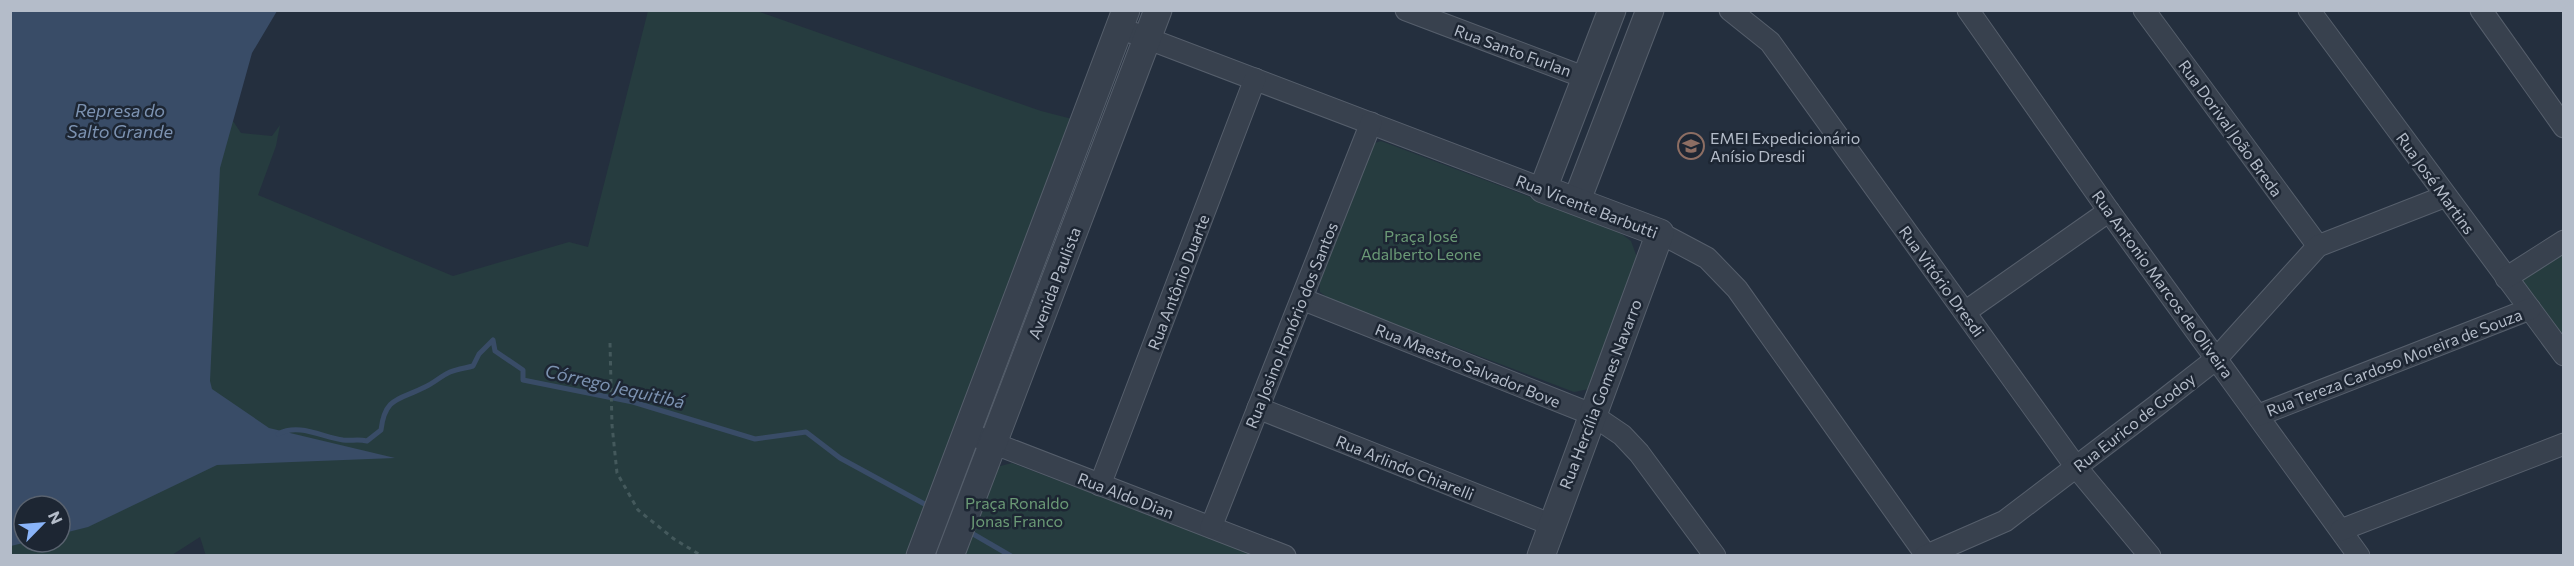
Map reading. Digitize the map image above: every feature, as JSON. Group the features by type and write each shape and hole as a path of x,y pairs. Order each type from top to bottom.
{"street":[{"name":"Avenida Paulista","path":"950,555 1158,10"},
{"name":"Rua Santo Furlan","path":"1406,10 1586,78"},
{"path":"1543,189 1612,10"},
{"path":"1577,200 1650,10"},
{"name":"Rua Vitório Dresdi","path":"1730,10 1770,42 2076,467 2150,555"},
{"name":"Rua Antonio Marcos de Oliveira","path":"1968,10 2109,211 2359,555"},
{"name":"Rua Dorival João Breda","path":"2144,10 2318,246"},
{"name":"Rua José Martins","path":"2309,10 2564,355"},
{"path":"2481,10 2564,127"},
{"name":"Avenida Paulista","path":"920,555 1123,19"},
{"name":"Rua Vicente Barbutti","path":"1123,19 1147,38 1577,200 1660,233 1707,258 1737,289 1926,555"},
{"name":"Rua Antônio Duarte","path":"1100,485 1255,79"},
{"name":"Rua Josino Honório dos Santos","path":"1211,527 1371,123"},
{"name":"Rua Eurico de Godoy","path":"1926,555 2005,521 2216,359 2318,246 2446,196"},
{"path":"1965,312 2109,211"},
{"name":"Rua Hercília Gomes Navarro","path":"1541,555 1660,233"},
{"path":"2506,278 2564,241"},
{"name":"Rua Maestro Salvador Bove","path":"1302,299 1592,414 1622,435 1639,453 1715,555"},
{"name":"Rua Tereza Cardoso Moreira de Souza","path":"2259,415 2529,309"},
{"name":"Rua Arlindo Chiarelli","path":"1258,408 1552,525"},
{"name":"Rua Aldo Dian","path":"967,433 1285,555"},
{"path":"2341,530 2564,444"}],"path":[{"path":"610,343 612,425 617,473 638,510 674,539 702,555"}],"green space":[{"path":"10,11 223,106 241,133 272,136 280,125 276,146 258,195 453,276 569,242 588,247 648,11 757,11 1041,111 1084,122 920,555 206,556 200,537 172,555 11,555"},
{"name":"Praça José Adalberto Leone","path":"1381,141 1615,229 1631,241 1639,263 1589,389 1574,392 1331,300 1320,292 1319,277 1372,144"},
{"path":"2563,240 2563,355 2506,278"},
{"name":"Praça Ronaldo Jonas Franco","path":"1012,463 1255,555 960,556 993,468"}],"water":[{"name":"Represa do Salto Grande","path":"11,10 277,11 252,53 220,168 210,381 212,389 269,428 395,458 217,465 88,527 72,531 72,494 12,494 11,546"}],"waterway":[{"name":"Córrego Jequitibá","path":"278,434 302,430 343,440 367,441 381,430 383,419 390,405 450,372 473,366 479,354 493,340 495,351 523,370 523,380 633,402 755,439 806,432 840,458 930,507"},
{"name":"Córrego Jequitibá","path":"968,531 1011,556"}],"place":[{"name":"EMEI Expedicionário Anísio Dresdi","path":"1691,146"}]}
